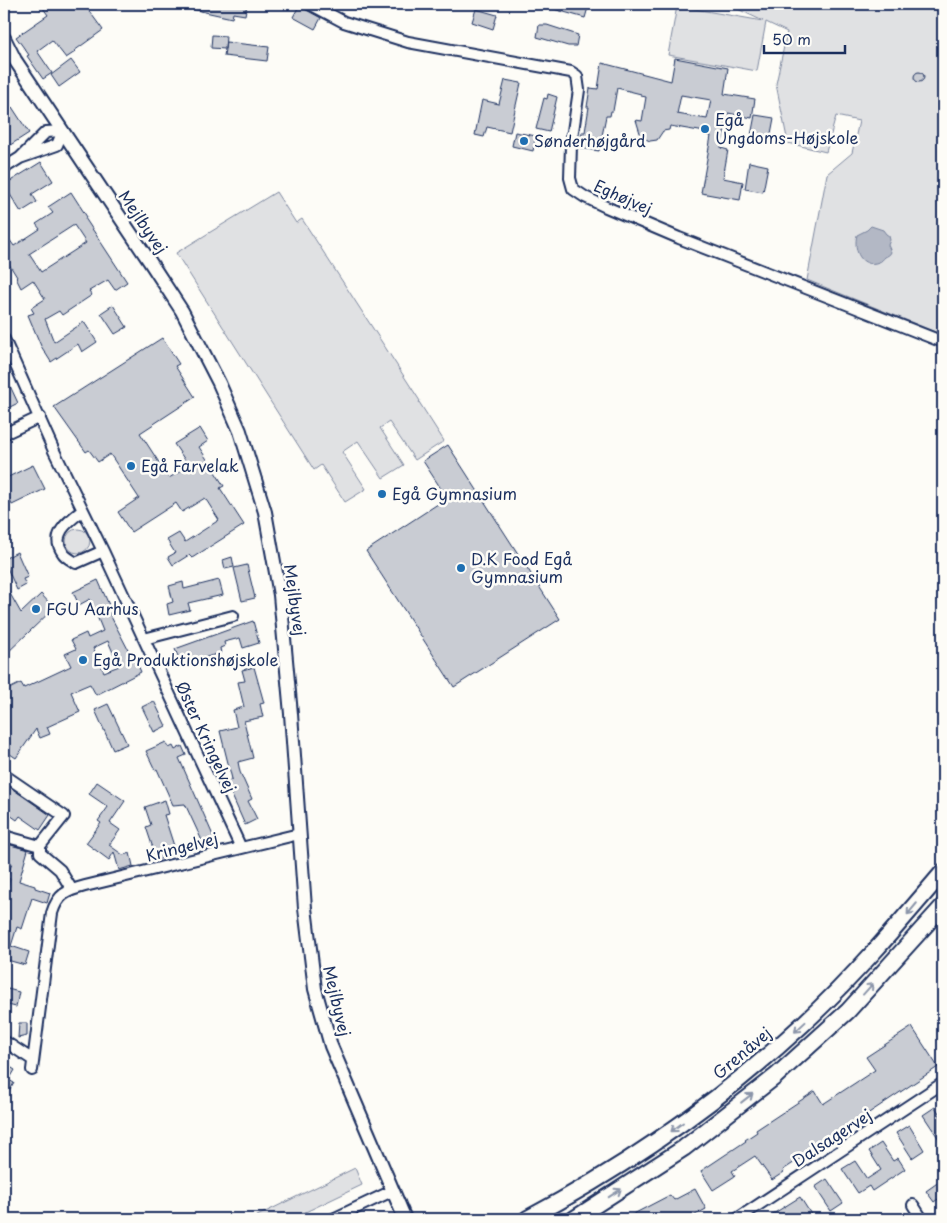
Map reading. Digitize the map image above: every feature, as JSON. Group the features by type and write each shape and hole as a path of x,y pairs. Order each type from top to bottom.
{"main road":[{"name":"Grenåvej","path":"527,1219 595,1182 657,1142 756,1066 847,981 890,936 943,872"},
{"path":"574,1219 684,1148 776,1076 848,1011 943,906"}],"street":[{"name":"Eghøjvej","path":"310,4 344,22 408,42 526,62 571,72 576,76 578,83 571,145 570,178 574,189 585,197 679,238 943,342"},
{"name":"Mejlbyvej","path":"4,38 15,60 182,311 220,383 240,431 265,512 280,595 305,908 315,989 330,1046 405,1219"},
{"path":"4,168 20,158 57,145 63,131 46,132 20,158"},
{"name":"Øster Kringelvej","path":"4,339 54,451 103,551 241,848"},
{"path":"4,434 40,417"},
{"path":"83,510 65,523 59,533 59,542 63,553 76,563 103,551"},
{"path":"144,639 234,616"},
{"path":"4,775 64,816 40,846 40,853 60,870 72,890"},
{"name":"Kringelvej","path":"4,1041 32,1065 52,913 58,898 72,890 300,834"},
{"path":"4,836 40,846"},
{"name":"Dalsagervej","path":"737,1219 943,1083"},
{"path":"334,1219 392,1191"},
{"path":"913,1205 922,1219"}],"shaded area":[{"path":"727,4 940,4 943,8 943,335 807,280 827,174 852,153 859,121 836,116 826,152 788,143 776,84 787,32 766,22 757,71 668,55 677,6 763,21"},
{"path":"276,192 296,223 302,219 444,441 415,460 389,422 380,428 404,465 383,478 358,441 342,452 366,489 345,502 321,465 314,470 176,253"},
{"path":"871,226 883,230 889,236 888,245 891,252 881,261 867,263 857,252 856,241 857,235"},
{"path":"78,529 87,532 90,541 87,550 78,553 69,550 66,541 69,532"},
{"path":"355,1168 362,1185 291,1219 251,1219"}],"building":[{"path":"40,4 84,4 103,30 66,58 52,40 37,51 52,73 43,79 16,37 48,15"},
{"path":"188,4 247,4 245,15 233,13 232,18 187,8"},
{"path":"544,4 589,4 585,18 543,6"},
{"path":"299,6 321,18 315,29 293,17"},
{"path":"476,9 497,15 493,29 472,22"},
{"path":"539,25 547,25 578,35 576,46 568,46 537,37"},
{"path":"212,35 226,36 225,49 211,48"},
{"path":"226,42 269,47 267,61 224,56"},
{"path":"675,58 728,68 724,94 755,99 752,118 728,113 721,148 728,150 723,178 743,182 740,200 701,193 711,136 705,135 705,132 670,126 669,130 663,131 657,140 650,141 643,138 636,120 642,121 646,97 641,96 641,94 617,88 613,111 611,111 610,116 606,116 599,151 580,148 582,132 585,132 590,88 598,89 602,63 671,81","holes":["681,95 711,100 707,119 677,114"]},
{"path":"71,60 80,72 59,87 51,75"},
{"path":"917,72 921,72 924,77 923,81 917,82 914,79 914,75"},
{"path":"505,80 521,83 510,132 487,127 484,137 475,135 482,100 499,104"},
{"path":"548,94 557,97 549,132 536,129 544,98 547,99"},
{"path":"12,107 29,133 4,149 4,113"},
{"path":"755,115 774,118 769,144 750,141"},
{"name":"Sønderhøjgård","path":"515,132 536,136 533,151 512,146"},
{"path":"41,162 53,181 32,194 37,202 21,212 4,185"},
{"path":"749,162 768,166 763,192 745,189"},
{"path":"71,192 87,217 85,218 127,282 115,290 108,280 89,291 92,295 62,315 59,311 45,319 54,342 84,322 97,342 82,352 78,344 51,362 41,346 28,315 34,313 31,308 45,299 33,280 21,288 17,277 4,256 4,243 9,239 14,246 40,229 36,224 53,213 48,207","holes":["74,225 86,243 41,272 29,254"]},
{"path":"113,305 127,327 115,334 101,313"},
{"path":"162,338 179,364 175,366 195,397 140,433 169,478 189,466 174,444 200,428 208,441 199,447 224,486 220,488 244,525 192,558 189,555 173,565 168,557 175,553 167,540 179,533 185,542 219,520 205,498 182,512 176,503 131,532 118,512 139,498 110,454 98,462 89,450 86,452 54,407"},
{"path":"4,373 18,403 4,410"},
{"path":"448,445 560,619 454,687 366,551 447,498 423,461"},
{"path":"33,465 45,489 12,505 4,488 4,479"},
{"path":"17,552 28,577 23,579 26,585 17,590 4,559"},
{"path":"232,557 234,567 225,569 223,560"},
{"path":"247,565 255,598 242,601 234,568"},
{"path":"98,580 109,605 106,607 141,672 96,695 90,684 71,692 80,712 47,727 50,734 40,738 36,729 16,758 4,750 4,685 9,689 21,683 24,688 71,666 65,654 76,649 71,640 86,633 88,638 103,631 90,599 79,605 73,592","holes":["108,641 119,666 104,672 93,648"]},
{"path":"219,580 223,595 188,603 190,610 169,615 167,604 173,602 169,586 183,582 184,589"},
{"path":"4,583 21,613 41,594 54,608 4,656"},
{"path":"253,621 259,643 243,648 240,638 224,642 225,646 220,648 221,653 203,658 204,662 193,666 190,659 180,662 175,649"},
{"path":"254,667 264,703 260,704 263,717 244,721 253,758 238,762 240,772 252,799 248,801 257,819 245,825 226,782 232,779 220,731 237,727 233,710 244,707 238,682 245,681 242,670"},
{"path":"154,701 166,726 154,732 142,707"},
{"path":"108,704 127,744 113,750 95,710"},
{"path":"166,742 169,748 173,746 175,750 182,746 186,755 179,758 215,840 204,845 185,804 173,805 157,769 155,770 146,751"},
{"path":"97,782 125,801 110,823 120,830 109,845 123,855 130,853 133,866 119,870 114,852 109,860 86,843 101,823 98,821 108,807 89,794"},
{"path":"4,783 50,815 40,830 20,816 17,820 10,815 10,809 4,805"},
{"path":"165,800 169,814 164,815 174,846 166,849 168,856 157,860 146,827 151,825 145,807"},
{"path":"4,843 28,850 19,881 50,893 47,903 32,898 22,929 17,927 11,946 29,952 25,965 7,960 6,964 4,964 4,901 10,879 7,878 12,863 4,861"},
{"path":"4,988 19,992 16,1007 4,1004"},
{"path":"19,1023 27,1023 27,1036 18,1038"},
{"path":"912,1027 938,1067 783,1170 784,1172 772,1180 755,1156 732,1171 735,1176 713,1190 701,1171 746,1141 757,1132 756,1130 815,1091 823,1104 875,1070 866,1057"},
{"path":"4,1063 15,1070 9,1080 14,1083 4,1100"},
{"path":"935,1107 943,1119 943,1145 923,1115"},
{"path":"909,1125 924,1150 912,1158 896,1133"},
{"path":"881,1143 893,1161 898,1158 905,1169 872,1191 869,1186 858,1193 842,1169 855,1161 867,1179 881,1170 869,1151"},
{"path":"827,1179 843,1203 831,1211 815,1187"},
{"path":"943,1179 943,1207 938,1199 934,1202 926,1191"},
{"path":"695,1189 706,1209 688,1219 624,1219 670,1195 674,1200"},
{"path":"800,1197 814,1219 797,1219 795,1216 790,1219 765,1219"}],"place":[{"name":"Egå Ungdoms-Højskole","path":"705,129"},
{"name":"Sønderhøjgård","path":"524,141"},
{"name":"Egå Farvelak","path":"131,466"},
{"name":"Egå Gymnasium","path":"382,494"},
{"name":"D.K Food Egå Gymnasium","path":"461,568"},
{"name":"FGU Aarhus","path":"36,609"},
{"name":"Egå Produktionshøjskole","path":"83,660"}]}
